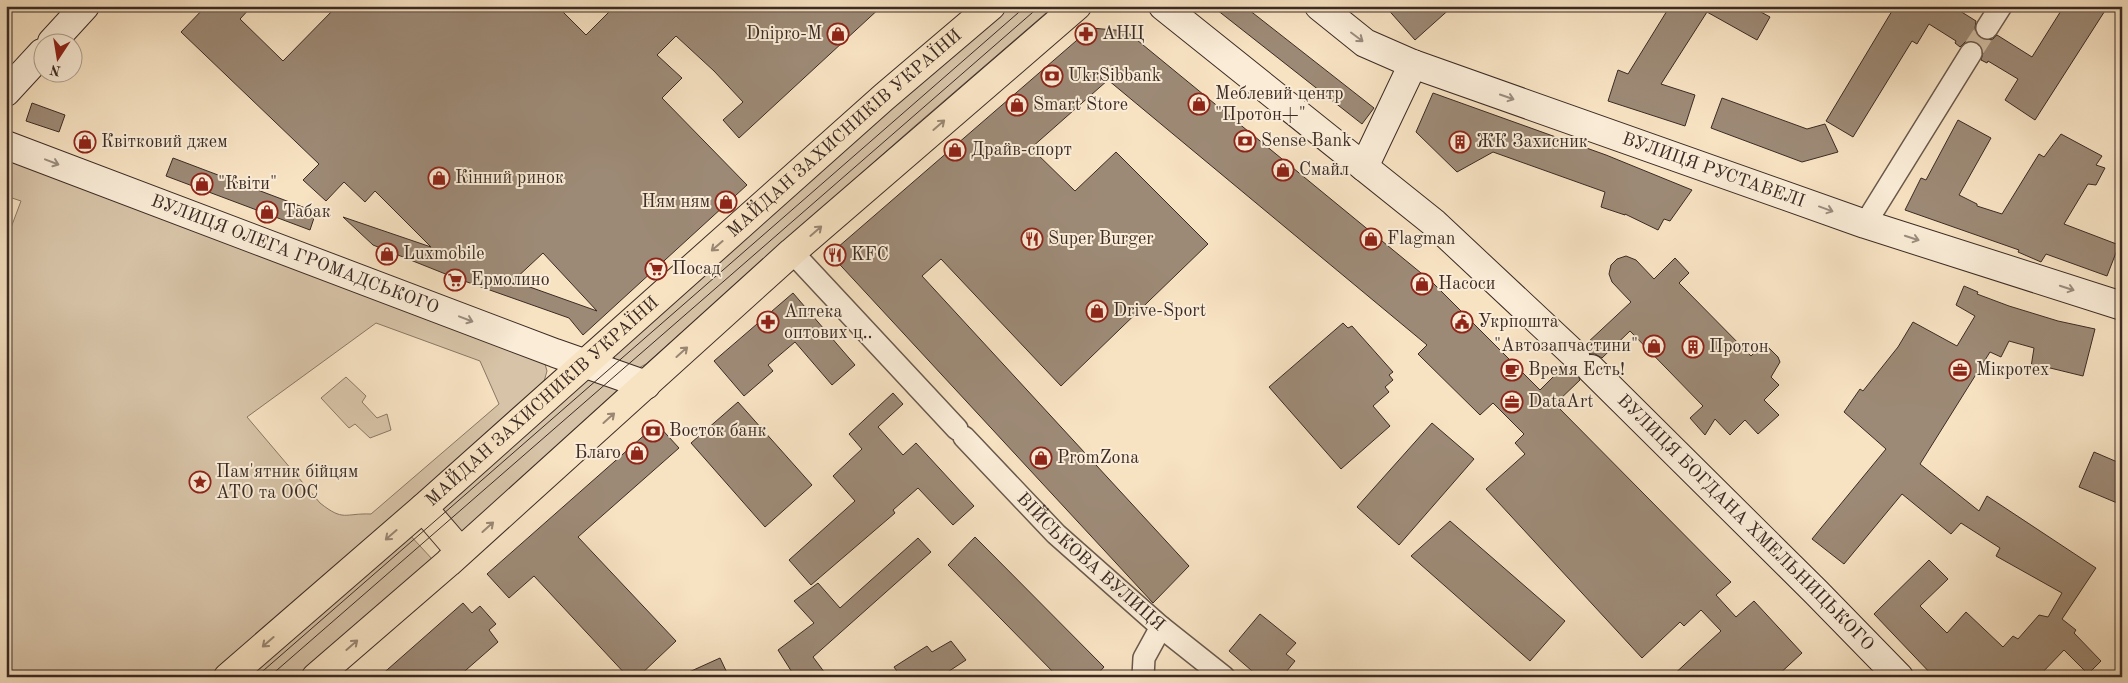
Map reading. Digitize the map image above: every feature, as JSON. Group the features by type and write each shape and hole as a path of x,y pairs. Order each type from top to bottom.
{"main road":[{"name":"МАЙДАН ЗАХИСНИКІВ УКРАЇНИ","path":"228,677 423,508 884,97 991,6"},
{"path":"316,677 460,552 792,252 1077,6"},
{"name":"ВУЛИЦЯ БОГДАНА ХМЕЛЬНИЦЬКОГО","path":"1163,6 1434,223 1583,362 1809,585 1899,677"},
{"name":"ВУЛИЦЯ РУСТАВЕЛІ","path":"1319,6 1365,43 1413,64 1865,224 2122,306"},
{"path":"61,32 81,11"},
{"path":"6,92 32,64"},
{"path":"1364,167 1413,64"},
{"name":"ВУЛИЦЯ ОЛЕГА ГРОМАДСЬКОГО","path":"6,145 646,385"},
{"path":"423,508 460,552"}],"street":[{"path":"1987,28 2001,6"},
{"path":"1865,224 1971,53"},
{"name":"ВІЙСЬКОВА ВУЛИЦЯ","path":"792,252 1056,534 1161,627 1224,677"},
{"path":"1143,677 1144,658 1161,627"}],"shaded area":[{"path":"1007,6 1054,6 909,131 646,364 635,370 615,361 614,354 632,331"},
{"path":"6,157 545,364 547,371 543,385 217,677 6,677 6,241 21,201 6,196","holes":["376,323 480,361 499,404 371,514 340,515 320,503 247,417"]},
{"path":"590,375 622,387 461,534 440,508"},
{"path":"346,377 366,396 362,402 377,418 387,414 391,430 370,438 355,424 349,428 321,398"},
{"path":"408,533 433,560 300,677 243,677"}],"building":[{"name":"Кінний ринок","path":"206,6 252,6 240,19 283,61 337,6 557,6 586,35 615,6 882,6 739,138 723,120 743,102 714,71 676,36 657,55 682,78 662,98 747,185 583,335 569,318 453,277 373,245 343,217 431,247 375,191 365,202 344,182 326,201 303,180 319,164 181,32","holes":["543,253 597,311 513,281"]},
{"path":"1212,6 1244,6 1374,108 1362,124"},
{"path":"1385,6 1453,6 1415,40"},
{"path":"1670,6 1750,6 1770,17 1757,40 1707,12 1661,84 1695,95 1685,126 1608,101 1618,70 1628,74"},
{"path":"1895,6 1952,6 1976,21 1975,28 1980,38 1993,39 1997,35 2032,57 2064,6 2108,6 2035,120 2005,100 2018,79 1988,61 1987,63 1981,60 1983,53 1978,43 1965,42 1960,47 1955,43 1956,41 1929,24 1917,44 1912,41 1853,137 1826,121"},
{"path":"1091,28 1126,31 1432,282 1540,390 1564,366 1571,370 1576,370 1580,380 1555,404 1731,582 1716,595 1736,617 1754,601 1802,653 1776,677 1671,677 1721,631 1701,610 1684,626 1680,622 1642,658 1486,489 1525,454 1515,443 1524,434 1493,403 1480,415 1418,354 1427,345 1108,80 1031,148 1075,191 1116,152 1208,244 1061,386 941,259 922,276 1189,566 1153,603 830,254"},
{"path":"1433,93 1606,155 1692,190 1670,221 1664,219 1658,230 1625,214 1601,207 1605,192 1493,152 1457,172 1416,132"},
{"path":"1722,98 1807,129 1825,124 1838,152 1802,162 1711,128"},
{"path":"32,103 65,115 59,132 26,121"},
{"path":"1958,120 1991,138 1959,195 1977,204 1977,206 2002,214 2039,154 2044,157 2061,134 2102,156 2096,165 2105,168 2096,185 2088,184 2064,224 2119,245 2107,276 2046,254 2041,262 2018,252 2019,250 1905,210 1921,178 1926,180"},
{"path":"173,158 316,212 310,230 166,176"},
{"name":"Протон","path":"1626,256 1636,260 1654,279 1675,258 1689,273 1679,283 1751,356 1764,343 1778,357 1780,362 1771,377 1779,385 1764,400 1779,415 1758,434 1745,420 1730,435 1715,419 1705,435 1690,418 1703,406 1630,331 1602,358 1595,354 1590,354 1586,344 1631,302 1612,282 1609,274 1611,265 1617,259"},
{"path":"1964,286 1978,292 1977,294 2009,306 2058,321 2095,329 2083,376 2046,367 2045,370 2031,367 2034,348 2009,341 2001,357 1990,352 1920,464 1979,511 1987,496 2096,568 2062,619 2076,630 2074,633 2101,661 2088,674 2064,650 2038,677 1934,677 1874,614 1929,560 1948,579 1920,606 1947,633 1966,612 2003,647 2013,636 2018,639 2039,615 2048,617 2062,593 1996,556 2000,548 1961,523 1951,534 1902,494 1844,564 1812,539 1886,449 1844,412 1860,389 1863,391 1898,347 1913,322 1957,346 1975,316 1956,305"},
{"path":"793,293 855,365 832,385 795,342 768,365 773,371 744,396 714,361"},
{"path":"1343,323 1348,328 1352,326 1393,372 1389,375 1393,380 1385,387 1389,392 1373,406 1390,426 1341,469 1269,387"},
{"path":"893,393 903,404 878,427 903,455 916,443 974,506 953,525 918,488 893,510 895,513 811,585 789,560 855,501 833,476 862,449 849,434"},
{"path":"738,402 812,485 765,527 691,443"},
{"path":"1432,423 1474,459 1399,545 1357,507"},
{"path":"657,424 679,448 578,537 676,641 638,677 628,677 534,576 509,598 487,574"},
{"path":"2094,452 2122,464 2122,505 2079,487"},
{"path":"1450,521 1565,621 1530,661 1411,556"},
{"path":"975,537 1104,667 1095,677 1058,677 948,565"},
{"path":"918,538 931,552 813,657 828,677 795,677 778,650 814,623 794,601 818,583 840,608"},
{"path":"463,603 472,613 480,606 496,624 489,630 498,642 458,677 379,677"},
{"path":"1260,614 1296,643 1286,654 1295,661 1282,677 1259,677 1229,651"},
{"path":"951,641 966,660 940,677 901,677 894,667 927,646 932,652"},
{"path":"720,658 729,677 678,677"}],"tunnel":[{"path":"1971,53 1987,28"}],"tram line":[{"path":"256,677 1026,6"},
{"path":"269,677 1040,6"}],"place":[{"name":"Dnipro-M","path":"838,34"},
{"name":"АНЦ","path":"1086,34"},
{"name":"UkrSibbank","path":"1052,76"},
{"name":"Меблевий центр \"Протон+\"","path":"1199,104"},
{"name":"Smart Store","path":"1017,105"},
{"name":"Sense Bank","path":"1245,141"},
{"name":"Квітковий джем","path":"85,142"},
{"name":"ЖК Захисник","path":"1460,142"},
{"name":"Драйв-спорт","path":"955,150"},
{"name":"Смайл","path":"1283,170"},
{"name":"Кінний ринок","path":"439,178"},
{"name":"\"Квіти\"","path":"202,184"},
{"name":"Ням ням","path":"726,202"},
{"name":"Табак","path":"267,212"},
{"name":"Super Burger","path":"1032,239"},
{"name":"Flagman","path":"1371,239"},
{"name":"Luxmobile","path":"387,254"},
{"name":"KFC","path":"835,255"},
{"name":"Посад","path":"656,269"},
{"name":"Ермолино","path":"455,280"},
{"name":"Насоси","path":"1422,284"},
{"name":"Drive-Sport","path":"1097,311"},
{"name":"Аптека оптових ц‥","path":"768,322"},
{"name":"Укрпошта","path":"1462,322"},
{"name":"\"Автозапчастини\"","path":"1654,346"},
{"name":"Протон","path":"1693,347"},
{"name":"Время Есть!","path":"1512,370"},
{"name":"Мікротех","path":"1960,370"},
{"name":"DataArt","path":"1512,402"},
{"name":"Восток банк","path":"653,431"},
{"name":"Благо","path":"637,453"},
{"name":"PromZona","path":"1041,458"},
{"name":"Пам'ятник бійцям АТО та ООС","path":"200,482"}]}
